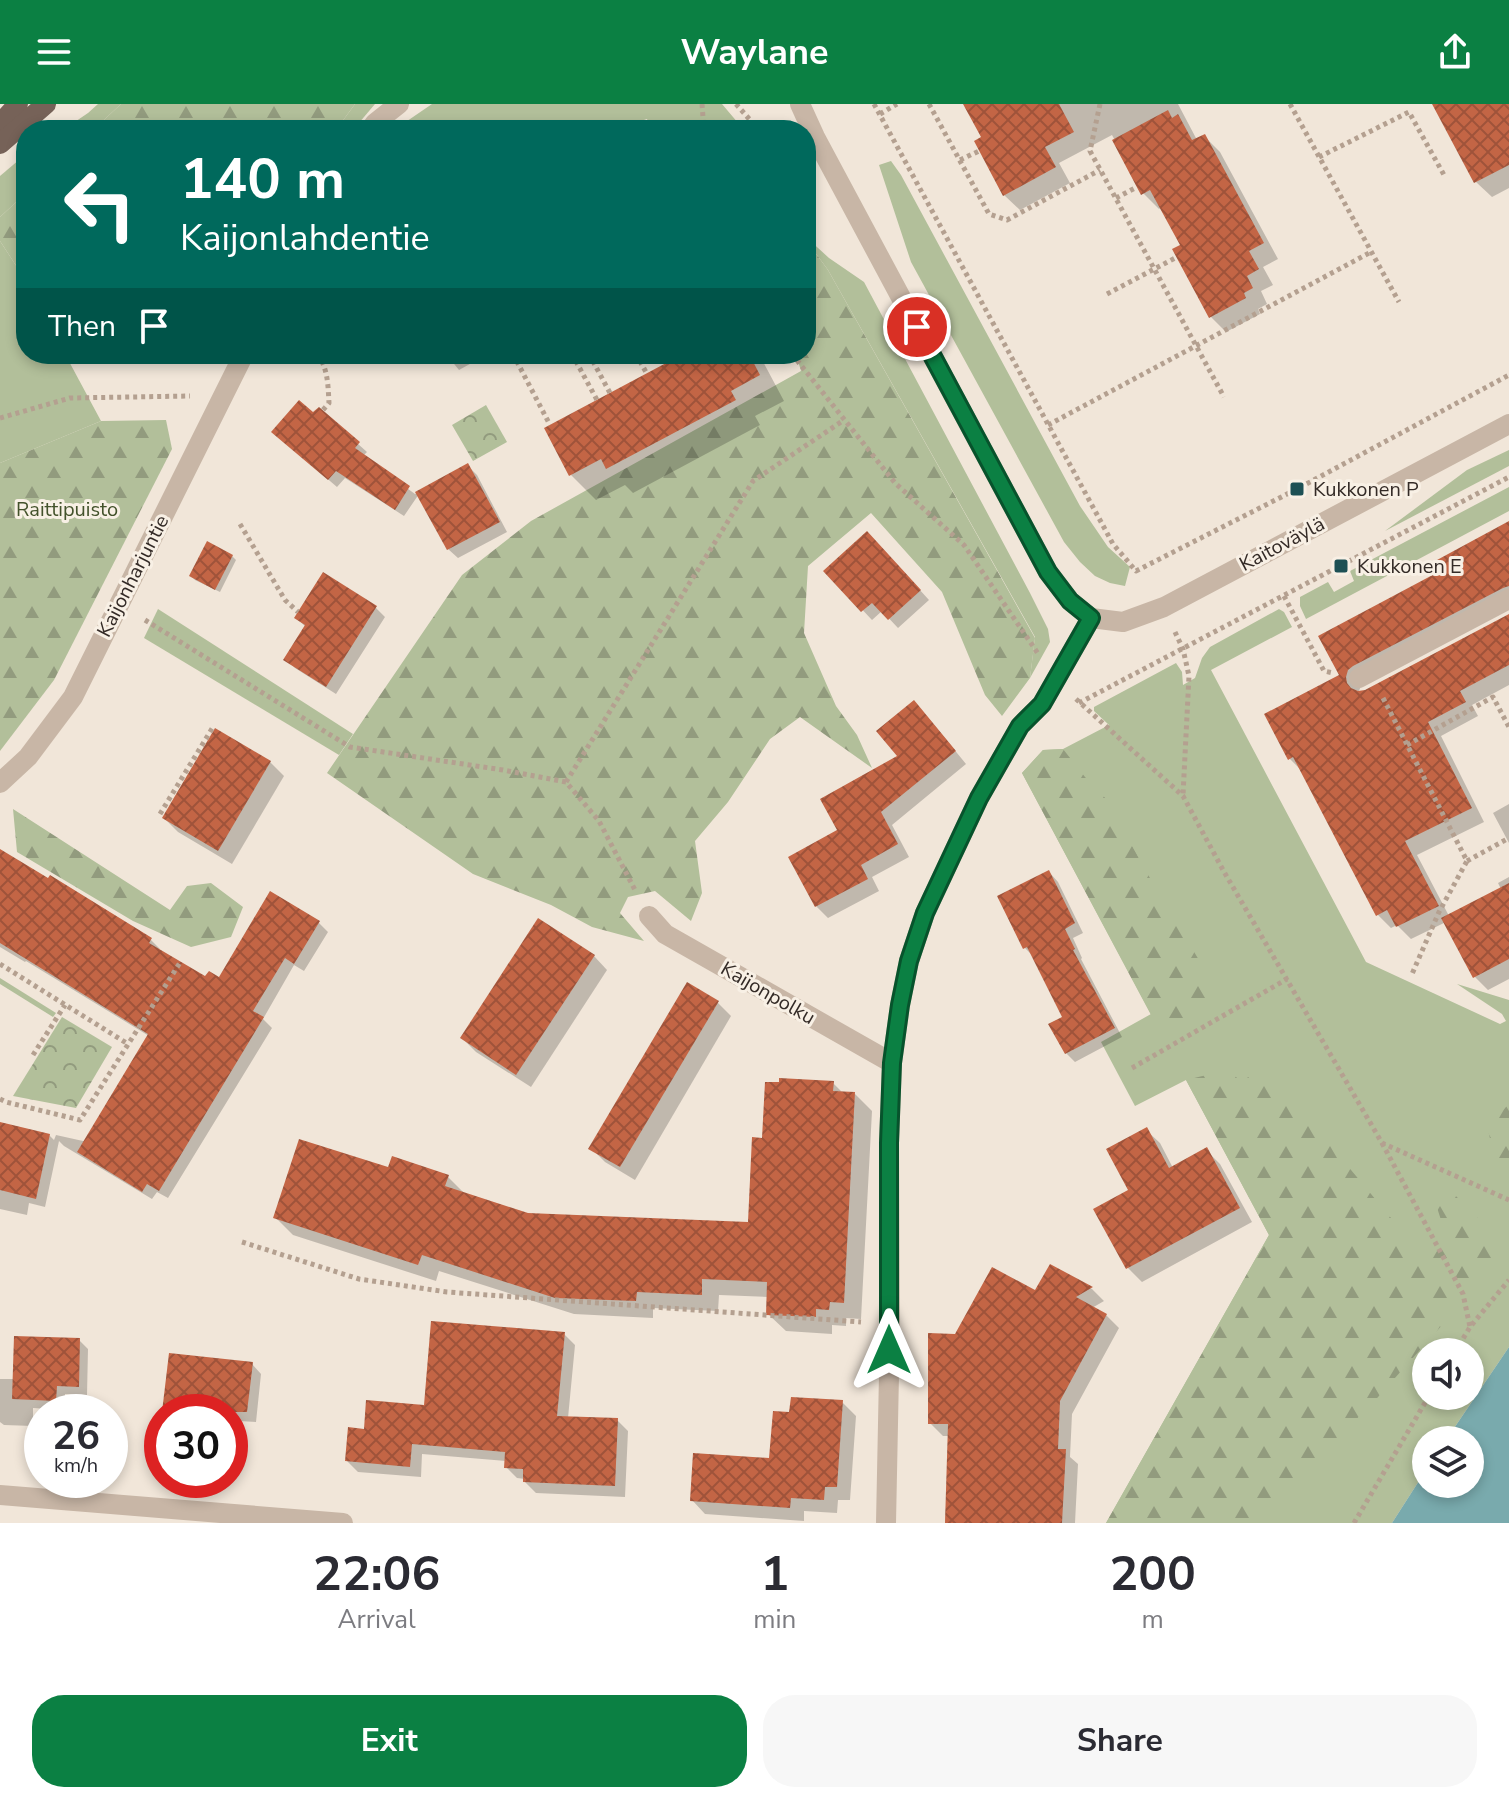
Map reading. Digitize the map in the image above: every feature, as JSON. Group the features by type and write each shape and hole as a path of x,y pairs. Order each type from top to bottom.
{"main road":[{"path":"0,124 18,104"},
{"path":"28,120 46,104"},
{"path":"0,144 16,130"}],"street":[{"path":"379,120 399,104"},
{"path":"784,104 799,120"},
{"path":"816,139 1048,572 1070,601 1091,618 1042,704 1020,726 979,798 925,913 909,961 892,1063 886,1523"},
{"name":"Kaijonharjuntie","path":"0,783 28,757 73,697 239,364"},
{"name":"Kaitoväylä","path":"1091,618 1123,622 1164,607 1509,424"},
{"path":"1359,678 1509,599"},
{"name":"Kaijonpolku","path":"649,916 665,934 892,1063"},
{"path":"0,1495 343,1523"}],"path":[{"path":"736,104 750,120"},
{"path":"874,104 1113,544 1136,571 1509,375"},
{"path":"880,114 897,104"},
{"path":"929,104 989,214 1007,220 1100,170"},
{"path":"1100,104 1090,151 1224,397"},
{"path":"1290,104 1399,302"},
{"path":"1319,157 1409,112 1444,175"},
{"path":"960,160 979,151"},
{"path":"1116,198 1137,187"},
{"path":"1048,425 1371,252"},
{"path":"1107,294 1177,257"},
{"path":"323,410 329,403 324,364"},
{"path":"518,364 550,425"},
{"path":"577,364 597,400"},
{"path":"594,364 610,393"},
{"path":"642,364 647,374"},
{"path":"800,364 895,483 964,545 1056,681 1183,796 1382,1143 1463,1294 1470,1327"},
{"path":"0,418 70,398 223,396"},
{"path":"566,782 753,481 844,420"},
{"path":"1042,704 1081,703 1509,477"},
{"path":"240,524 285,600 298,612"},
{"path":"1284,596 1324,671 1359,678 1379,692 1467,861"},
{"path":"119,604 350,747 566,782 599,821 649,916"},
{"path":"1183,649 1189,676 1183,796"},
{"path":"1407,745 1493,697 1509,727"},
{"path":"160,814 213,727"},
{"path":"1412,974 1439,912 1467,861 1509,838"},
{"path":"0,1099 80,1120 181,961"},
{"path":"0,964 128,1044"},
{"path":"1132,1068 1287,979"},
{"path":"33,1055 65,1005"},
{"path":"1382,1143 1509,1200"},
{"path":"242,1242 359,1279 447,1292 890,1324"},
{"path":"1463,1338 1509,1280"},
{"path":"1354,1523 1421,1410"}],"green space":[{"path":"98,104 121,104 104,120 78,120"},
{"path":"121,104 355,104 343,120 104,120"},
{"path":"355,104 375,104 361,120 343,120"},
{"path":"432,104 722,104 736,120 647,119 409,120"},
{"path":"891,161 1080,506 1108,547 1130,567 1125,586 1095,576 1064,542 911,262 879,165"},
{"path":"16,162 16,202 0,217 0,176"},
{"path":"16,202 16,266 0,241 0,217"},
{"path":"0,241 16,266 16,364 70,364 101,421 0,463"},
{"path":"816,246 864,282 1048,629 1050,642 1030,678 1035,637 816,254"},
{"path":"816,254 1035,638 1030,678 1002,716 985,695 942,592 871,513 808,566 804,633 836,706 857,735 872,768 800,717 770,739 728,802 695,841 702,893 691,921 655,891 628,897 620,913 644,941 592,927 551,905 473,874 327,773 462,575 531,521 801,371 799,364 816,364"},
{"path":"486,405 507,442 473,461 452,425"},
{"name":"Raittipuisto","path":"166,420 172,449 54,680 0,751 0,463 101,421"},
{"path":"1509,450 1509,466 1385,531 1467,470"},
{"path":"1509,487 1509,511 1306,619 1300,597 1328,582 1334,592 1354,581 1350,571"},
{"path":"158,609 353,734 339,755 144,638"},
{"path":"1279,609 1284,612 1292,627 1211,670 1366,962 1500,1024 1506,1021 1502,1014 1457,984 1509,1000 1509,1347 1484,1384 1484,1338 1412,1338 1412,1410 1466,1410 1455,1426 1412,1426 1412,1492 1392,1523 1106,1523 1269,1235 1186,1080 1135,1106 1101,1042 1151,1014 1022,773 1043,750 1063,749 1109,725 1094,711 1094,707 1176,663 1182,672 1183,685 1195,678 1202,658 1210,647"},
{"path":"1063,749 1109,802 1144,868 1221,997 1214,1015 1178,1025 1151,1015 1022,773 1043,750"},
{"path":"13,809 170,910 187,886 211,883 243,907 231,937 191,947 133,921 17,852"},
{"path":"0,978 56,1013 53,1017 0,984"},
{"path":"62,1017 112,1047 76,1108 13,1096"},
{"path":"1266,1068 1421,1254 1450,1248 1432,1192 1450,1190 1509,1250 1431,1338 1412,1338 1412,1359 1370,1406 1248,1523 1106,1523 1269,1235 1186,1080 1227,1070 1241,1081"},
{"path":"1509,1104 1509,1183 1500,1180 1487,1126"}],"water":[{"path":"1509,1347 1509,1523 1392,1523 1412,1492 1412,1498 1484,1498 1484,1426 1455,1426 1466,1410 1484,1410 1484,1384"}],"building":[{"path":"963,104 1059,104 1074,132 1045,147 1056,167 1003,196 974,141 981,137"},
{"path":"1432,104 1509,104 1509,165 1474,183"},
{"path":"1168,110 1172,118 1178,114 1192,140 1205,134 1264,243 1249,251 1259,269 1247,276 1253,288 1244,293 1246,298 1209,318 1172,249 1180,245 1150,190 1141,195 1112,140"},
{"path":"664,364 754,364 760,375 731,391 736,400 606,469 601,459 569,476 544,428"},
{"path":"299,400 313,412 319,407 360,442 355,448 410,486 395,510 336,471 328,480 271,432"},
{"path":"468,463 500,522 447,550 415,492"},
{"path":"1509,521 1509,586 1353,666 1346,677 1351,688 1365,690 1509,614 1509,665 1460,691 1466,702 1428,722 1472,808 1405,841 1439,906 1396,927 1387,910 1376,916 1293,757 1288,760 1264,714 1339,675 1318,636 1442,570 1437,560"},
{"path":"867,531 921,590 888,620 872,603 861,612 823,571"},
{"path":"207,541 233,555 215,590 189,576"},
{"path":"323,572 377,606 326,687 283,660 305,625 294,618"},
{"path":"914,700 956,751 881,812 898,844 861,865 868,879 815,907 788,857 837,830 820,799 897,756 876,731"},
{"path":"215,728 271,761 218,851 162,818"},
{"path":"0,849 48,878 50,875 152,938 149,943 205,976 209,971 219,977 270,891 320,921 294,964 285,958 253,1011 264,1017 159,1191 147,1184 142,1192 77,1152 148,1034 0,943"},
{"path":"1049,870 1075,923 1065,929 1073,950 1115,1028 1065,1054 1048,1024 1062,1017 997,896"},
{"path":"1509,883 1509,959 1473,978 1441,918"},
{"path":"538,918 595,955 516,1075 460,1038"},
{"path":"687,982 719,1001 620,1167 588,1149"},
{"path":"779,1078 834,1081 833,1091 855,1092 844,1303 830,1302 829,1310 816,1309 816,1317 766,1315 767,1282 702,1279 702,1295 637,1292 636,1301 555,1298 422,1255 418,1265 273,1218 299,1139 388,1167 392,1156 449,1175 445,1186 528,1213 748,1222 752,1137 762,1138 765,1082 779,1082"},
{"path":"0,1122 50,1134 36,1199 0,1190"},
{"path":"1147,1127 1169,1168 1207,1147 1240,1208 1126,1269 1093,1209 1128,1190 1106,1149"},
{"path":"1050,1264 1093,1287 1076,1297 1107,1314 1060,1401 1058,1449 1066,1449 1062,1523 945,1523 948,1424 928,1424 928,1333 955,1334 992,1267 1035,1290"},
{"path":"431,1321 565,1332 557,1416 618,1418 615,1486 523,1482 523,1469 504,1468 505,1452 412,1444 410,1467 345,1461 348,1427 364,1429 366,1400 424,1405"},
{"path":"14,1336 80,1338 79,1387 57,1386 56,1394 24,1394 24,1400 12,1399"},
{"path":"169,1353 253,1362 248,1404 248,1394 164,1394"},
{"path":"791,1397 843,1400 837,1487 825,1487 824,1500 791,1498 790,1508 690,1501 693,1453 769,1458 773,1411 789,1412"}],"place":[{"name":"Kukkonen P","path":"1297,489"},
{"name":"Kukkonen E","path":"1341,566"}],"route":[{"path":"889,1350 892,1063 909,961 925,913 979,798 1020,726 1042,704 1091,618 1070,601 1048,572 917,327"}]}
